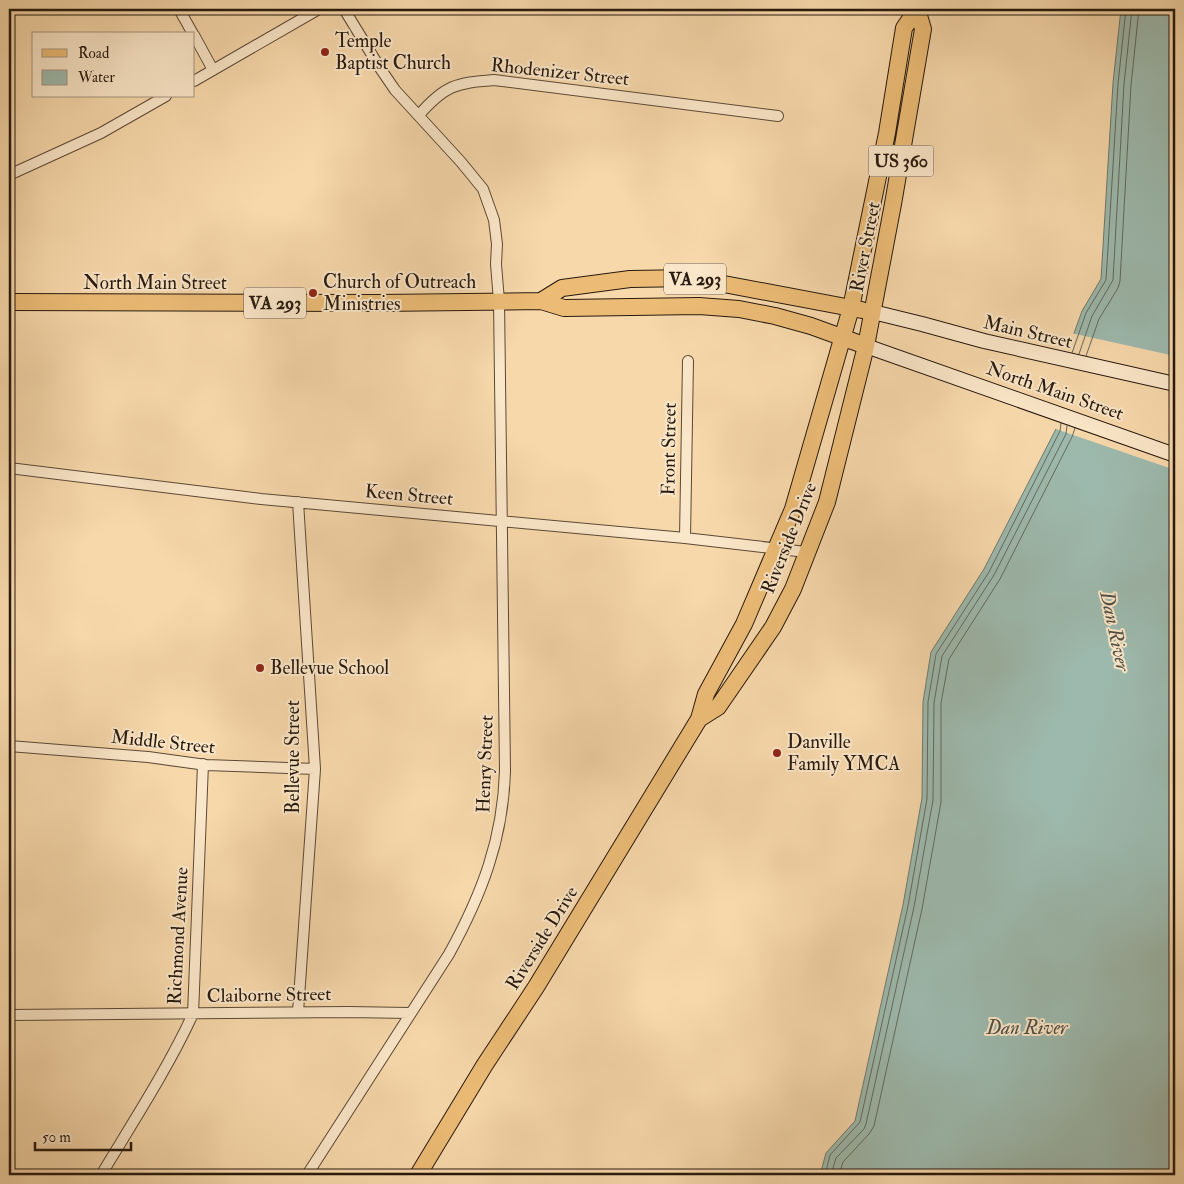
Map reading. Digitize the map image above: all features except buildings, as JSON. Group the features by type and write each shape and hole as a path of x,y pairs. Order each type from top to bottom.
{"main road":[{"name":"River Street","path":"843,338 851,308 887,133 904,28 917,9"},
{"name":"River Street","path":"866,346 923,29 917,9"},
{"name":"VA 293","path":"541,301 562,288 630,279 692,278 873,312"},
{"name":"North Main Street","path":"9,302 378,303 541,301 564,308 698,306 739,309 775,316 843,338 1175,454"},
{"name":"Main Street","path":"873,312 993,343 1175,384"},
{"name":"Riverside Drive","path":"418,1175 484,1066 536,987 699,719 706,694 744,624 793,509 843,338"},
{"name":"Riverside Drive","path":"699,719 718,707 773,627 792,590 827,502 866,346"}],"street":[{"path":"179,9 193,32"},
{"path":"195,80 319,9"},
{"path":"344,9 385,76 419,115"},
{"path":"195,36 213,70"},
{"name":"Rhodenizer Street","path":"419,115 440,93 454,86 470,82 494,80 778,116"},
{"path":"9,175 101,133 162,98"},
{"name":"Henry Street","path":"307,1175 449,954 482,887 501,822 505,770 497,244 494,220 483,189 419,115"},
{"name":"Front Street","path":"685,538 688,361"},
{"name":"Keen Street","path":"9,468 298,502 685,538 806,552"},
{"name":"Bellevue Street","path":"298,502 314,769 298,1012"},
{"name":"Middle Street","path":"9,746 148,757 203,764 314,769"},
{"name":"Richmond Avenue","path":"101,1175 149,1097 193,1014 203,764"},
{"name":"Claiborne Street","path":"9,1015 410,1012"}],"water":[{"name":"Dan River","path":"1121,9 1175,9 1175,1175 820,1175 826,1153 855,1121 903,905 922,798 923,702 931,652 984,569 1056,429 1059,375 1082,311 1101,279 1113,83"}],"pier":[{"path":"1071,333 1175,356 1175,470 1053,428 1057,374"}],"place":[{"name":"Temple Baptist Church","path":"325,52"},
{"name":"Church of Outreach Ministries","path":"313,293"},
{"name":"Bellevue School","path":"260,668"},
{"name":"Danville Family YMCA","path":"777,753"}]}
